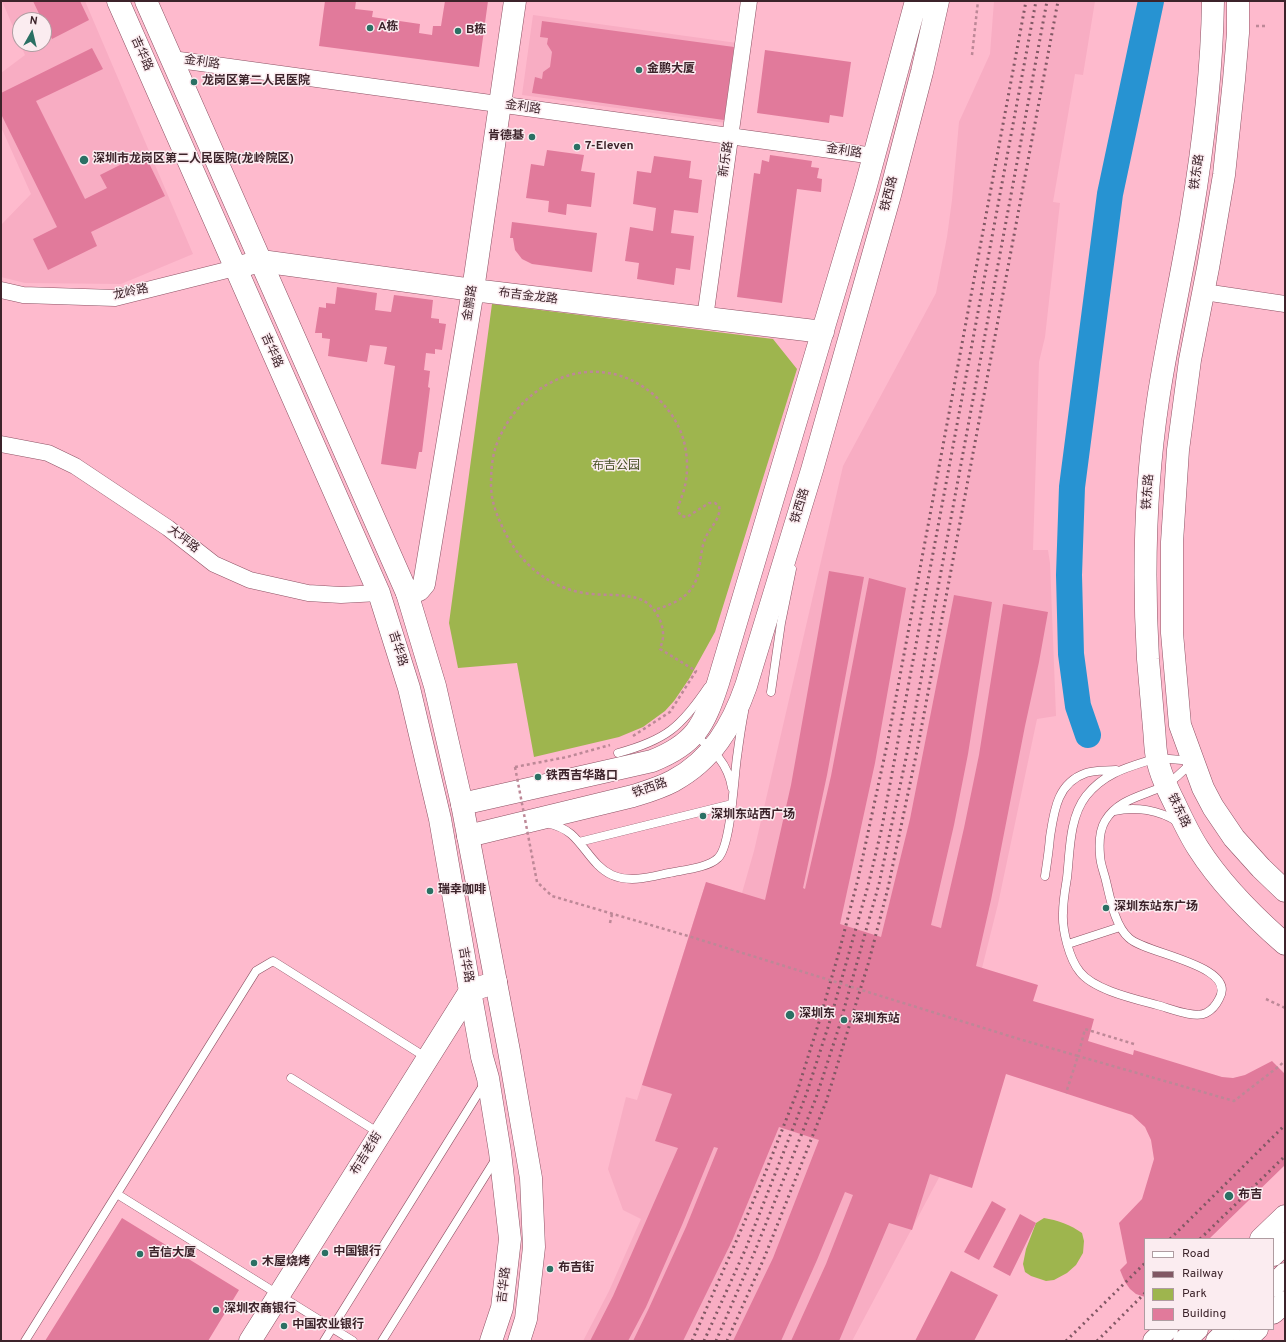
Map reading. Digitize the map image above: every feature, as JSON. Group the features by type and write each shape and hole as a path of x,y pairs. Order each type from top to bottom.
{"main road":[{"name":"吉华路","path":"118,1 378,593 409,688 440,819 482,1057 488,1078 500,1152 510,1239 502,1308 491,1341"},
{"name":"吉华路","path":"146,1 407,593 435,686 462,804 531,1178 534,1247 526,1319 519,1341"},
{"name":"金鹏路","path":"407,593 419,590 424,584 473,290 515,1"},
{"name":"铁西路","path":"462,804 652,761 675,751 685,743 694,734 704,719 712,701 726,657 823,332 865,189 916,1"},
{"name":"铁西路","path":"468,836 632,796 674,781 712,750 735,715 753,662 812,470 890,195 922,72 938,1"},
{"name":"铁东路","path":"1212,1 1209,78 1198,171 1191,218 1165,355 1158,402 1148,494 1145,588 1147,634 1157,758 1166,785 1187,830 1217,874 1241,902 1285,944"},
{"name":"铁东路","path":"1238,1 1238,33 1230,128 1217,222 1190,360 1176,466 1171,588 1175,679 1180,725 1203,788 1223,823 1246,852 1285,891"},
{"path":"865,189 890,195"},
{"name":"布吉金龙路","path":"235,268 261,261 293,264 473,290 823,332"},
{"path":"470,991 496,982"},
{"name":"布吉老街","path":"250,1341 470,991"},
{"path":"1262,1238 1285,1216"},
{"path":"1274,1254 1285,1243"},
{"path":"1274,1265 1285,1255"},
{"path":"1274,1285 1285,1274"},
{"path":"1274,1313 1285,1302"},
{"path":"1154,1341 1166,1330"},
{"path":"1184,1341 1196,1330"},
{"path":"1195,1341 1207,1330"},
{"path":"1217,1341 1228,1330"},
{"path":"1244,1341 1256,1330"}],"street":[{"name":"新乐路","path":"706,318 749,1"},
{"name":"金利路","path":"172,59 874,156"},
{"name":"龙岭路","path":"1,290 23,295 115,298 235,268"},
{"path":"1204,292 1285,304"},
{"name":"大坪路","path":"1,444 48,453 75,466 168,528 214,564 250,580 308,593 341,595 378,593"}],"lane":[{"path":"798,544 812,470"},
{"path":"771,692 781,623 795,559"},
{"path":"618,753 648,744 672,730 685,718 697,703 726,657"},
{"path":"530,821 545,822 563,828 571,833 601,868 614,876 623,878 647,878 714,861 720,855 726,839 732,804 740,736 753,662"},
{"path":"694,734 721,760 728,773 732,788 732,804"},
{"path":"1045,876 1054,812 1064,789 1072,781 1086,773 1119,770 1157,758 1194,761"},
{"path":"1119,770 1104,779 1085,797 1075,819 1062,914 1065,934 1074,963 1081,973 1096,984 1118,994 1191,1014 1205,1014 1214,1007 1221,996 1221,985 1216,977 1206,970 1192,964 1138,945 1128,938 1120,927 1100,856 1100,838 1102,828 1112,812 1118,806 1132,798 1166,785 1194,761"},
{"path":"579,842 732,804"},
{"path":"1112,812 1132,809 1155,812 1167,815 1178,821 1187,830"},
{"path":"1068,944 1120,927"},
{"path":"25,1341 256,971 272,961 427,1058"},
{"path":"291,1078 380,1134"},
{"path":"324,1341 488,1078"},
{"path":"382,1341 500,1152"},
{"path":"117,1194 353,1341"}],"path":[{"path":"972,55 978,1"},
{"path":"628,738 670,712 696,671 660,649 663,637 662,623 654,610 643,601 628,597 579,592 556,585 540,575 526,563 511,544 496,513 492,491 492,469 496,448 504,427 517,409 533,394 553,381 576,373 600,372 623,377 645,387 664,403 677,423 685,445 688,469 683,493 678,505 678,511 681,516 687,517 709,503 715,503 719,506 721,511 710,529 702,548 700,569 688,594 681,600 654,610"},
{"path":"616,743 567,757 515,767 537,882 552,896 688,936 1011,1037 1234,1101 1285,1061"},
{"path":"610,923 612,914"},
{"path":"1266,999 1285,1008"},
{"path":"1066,1093 1085,1029 1134,1044"}],"shaded area":[{"name":"深圳市龙岗区第二人民医院(龙岭院区)","path":"2,1 85,1 193,254 121,284 25,283 1,277 1,225 31,194 1,127 1,73 25,55 24,52 52,52 52,12 12,12 12,24"},
{"name":"深圳东站","path":"994,1 1095,1 1083,75 1075,74 1053,202 1060,203 1045,337 1039,362 1033,550 1048,550 1050,563 1056,716 1037,719 998,904 982,968 1033,1001 852,1341 583,1341 609,1291 641,1219 623,1210 608,1169 626,1097 637,1100 706,882 742,893 754,851 843,466 936,293 947,237 952,200 959,122 990,54"},
{"name":"金鹏大厦","path":"533,15 737,43 726,123 522,95"}],"green space":[{"name":"布吉公园","path":"492,304 773,339 797,369 715,632 689,679 665,711 643,727 619,737 534,757 517,663 458,668 449,623"},
{"path":"1044,1218 1064,1223 1078,1230 1082,1233 1084,1241 1083,1253 1076,1265 1067,1273 1054,1280 1046,1281 1031,1276 1025,1272 1023,1264 1026,1249 1036,1223"}],"building":[{"path":"33,1 80,1 89,20 52,39 52,12 38,12"},
{"path":"325,1 356,1 355,9 373,11 372,17 420,24 419,33 432,35 433,26 441,26 445,1 488,1 479,67 319,46"},
{"name":"金鹏大厦","path":"542,21 734,47 724,120 532,93 535,77 542,79 543,72 550,67 552,52 547,44 548,38 540,37"},
{"path":"92,48 103,69 36,101 85,199 107,188 100,175 144,153 165,196 91,232 97,246 48,270 33,239 57,227 1,114 1,93"},
{"path":"765,50 851,62 843,117 830,115 829,123 757,113"},
{"path":"547,150 584,155 581,171 595,173 591,207 567,204 566,215 548,212 549,201 526,198 531,164 544,166"},
{"path":"770,155 812,161 811,167 819,168 817,178 822,179 821,192 797,189 782,303 737,297 754,173 760,174 762,160 769,162"},
{"path":"654,156 691,161 689,178 702,180 698,213 674,210 671,233 694,236 690,270 676,268 674,285 637,279 639,263 625,261 630,227 653,231 656,208 633,204 637,171 651,173"},
{"path":"512,222 597,233 592,272 532,264 522,259 515,250 513,238 510,238"},
{"path":"337,287 377,293 375,310 391,312 394,295 433,300 431,318 439,319 439,323 446,324 442,350 435,349 435,354 426,353 424,370 430,371 428,387 430,388 422,452 419,452 416,469 381,464 395,366 384,364 387,347 370,345 367,362 328,356 330,339 322,338 322,333 315,333 319,307 326,308 326,303 335,304"},
{"path":"829,571 864,577 827,775 803,888 805,889 831,776 869,578 906,588 875,763 840,924 881,937 910,819 954,595 992,602 968,754 954,825 931,925 941,928 979,755 1003,604 1048,612 991,900 976,966 1038,985 1033,1001 1094,1019 1088,1041 1133,1055 1134,1050 1222,1077 1233,1078 1245,1075 1272,1061 1285,1074 1285,1165 1210,1238 1144,1238 1144,1297 1136,1294 1130,1289 1120,1270 1127,1263 1119,1223 1142,1199 1154,1159 1151,1140 1145,1127 1132,1115 1006,1074 972,1188 930,1174 912,1230 889,1223 839,1341 791,1341 826,1264 853,1195 845,1192 781,1341 733,1341 773,1258 819,1140 779,1127 732,1241 683,1341 633,1341 686,1227 718,1148 714,1147 646,1307 628,1341 590,1341 613,1296 678,1148 655,1141 672,1094 642,1085 706,882 765,900 791,785"},
{"path":"992,1201 1006,1209 979,1260 964,1252"},
{"path":"1020,1214 1036,1223 1010,1276 993,1267"},
{"name":"吉信大厦","path":"122,1218 239,1290 208,1341 45,1341"},
{"path":"951,1271 998,1295 974,1341 915,1341"}],"waterway":[{"path":"1088,735 1078,706 1071,654 1069,575 1072,487 1110,194 1151,1"}],"railway":[{"path":"692,1341 764,1176 797,1092 819,1022 858,879 888,740 1026,1"},
{"path":"704,1341 746,1248 806,1095 829,1024 869,882 882,827 1036,1"},
{"path":"716,1341 755,1251 816,1098 839,1027 879,884 909,744 1047,1"},
{"path":"727,1341 765,1256 826,1102 869,961 888,888 918,746 1058,1"},
{"path":"1171,1238 1285,1125"},
{"path":"1201,1238 1285,1156"},
{"path":"1066,1341 1144,1264"},
{"path":"1097,1341 1144,1294"}],"place":[{"name":"A栋","path":"370,28"},
{"name":"B栋","path":"458,31"},
{"name":"金鹏大厦","path":"639,70"},
{"name":"龙岗区第二人民医院","path":"194,82"},
{"name":"肯德基","path":"532,137"},
{"name":"7-Eleven","path":"577,147"},
{"name":"深圳市龙岗区第二人民医院(龙岭院区)","path":"84,160"},
{"name":"铁西吉华路口","path":"538,777"},
{"name":"深圳东站西广场","path":"703,816"},
{"name":"瑞幸咖啡","path":"430,891"},
{"name":"深圳东站东广场","path":"1106,908"},
{"name":"深圳东","path":"790,1015"},
{"name":"深圳东站","path":"844,1020"},
{"name":"布吉","path":"1229,1196"},
{"name":"中国银行","path":"325,1253"},
{"name":"吉信大厦","path":"140,1254"},
{"name":"木屋烧烤","path":"254,1263"},
{"name":"布吉街","path":"550,1269"},
{"name":"深圳农商银行","path":"216,1310"},
{"name":"中国农业银行","path":"284,1326"}]}
